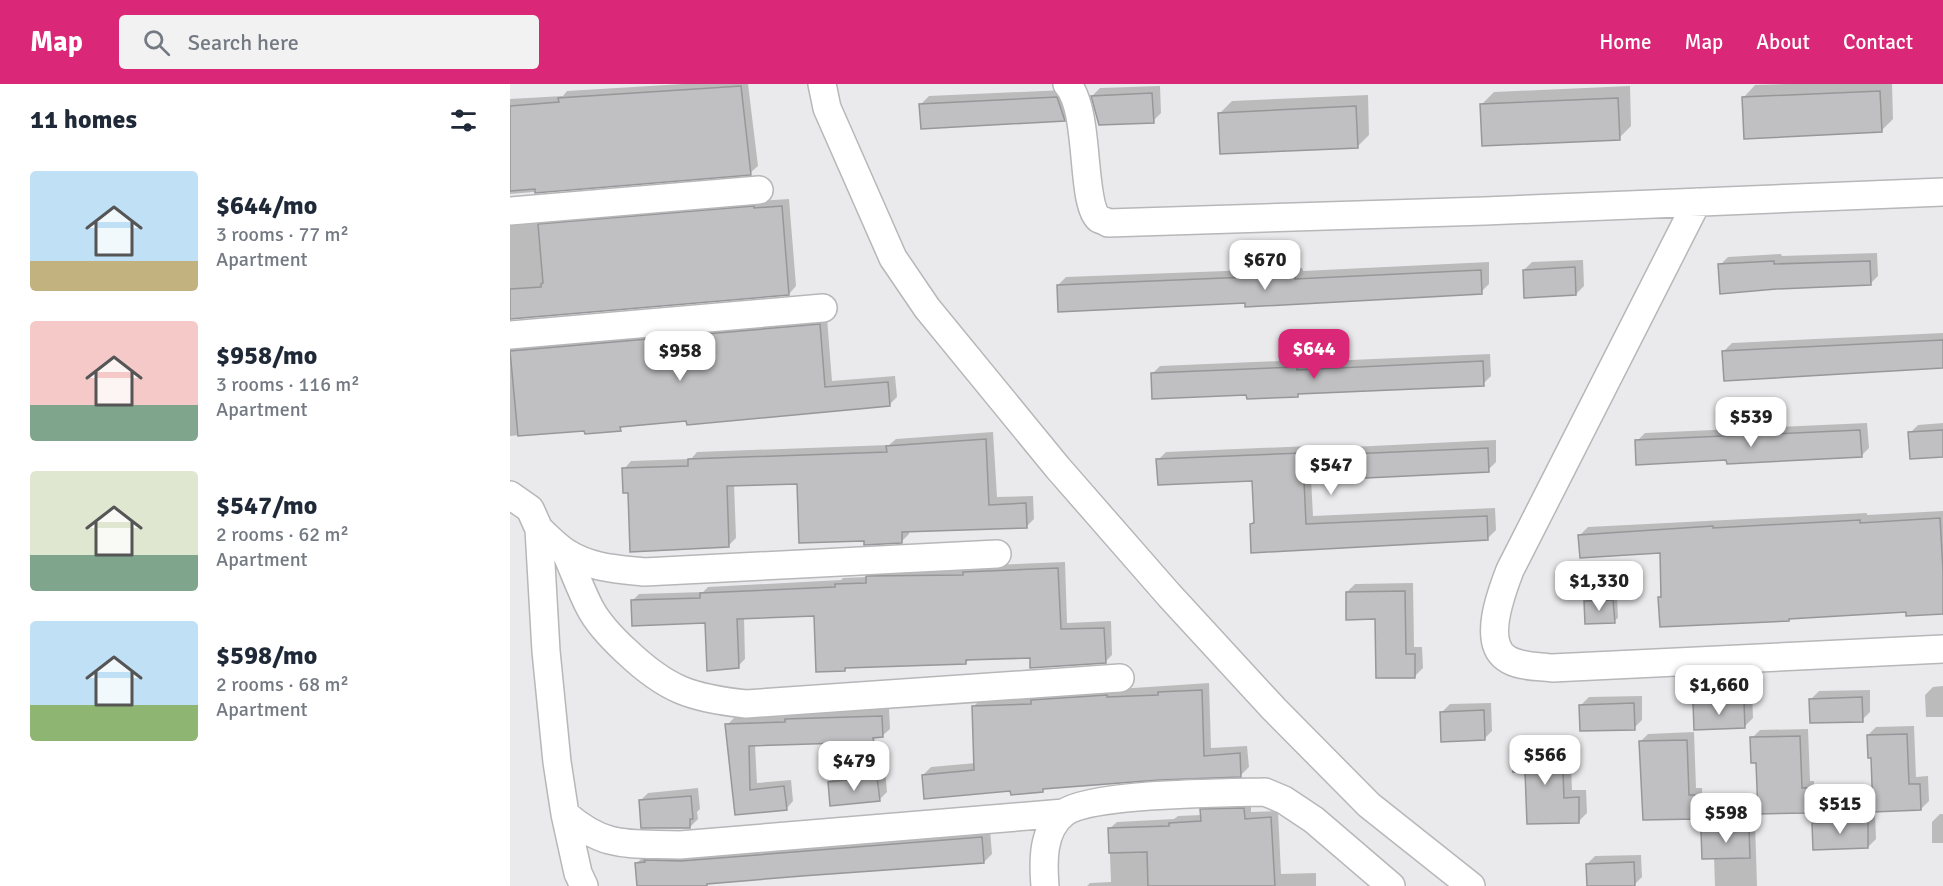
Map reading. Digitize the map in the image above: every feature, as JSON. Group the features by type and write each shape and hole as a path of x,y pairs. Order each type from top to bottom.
{"street":[{"path":"822,84 827,108 893,258 927,308 1058,468 1169,595 1274,709 1369,805 1471,886"},
{"path":"1067,84 1074,92 1082,131 1091,204 1098,218 1108,222 1485,211 1943,192"},
{"path":"510,211 759,190"},
{"path":"1697,202 1510,570 1497,604 1495,625 1497,643 1506,658 1524,664 1552,668 1943,649"},
{"path":"510,335 823,308"},
{"path":"510,495 530,509 539,529 546,651 557,762 565,814 584,886"},
{"path":"539,529 566,553 588,564 609,569 644,572 996,554"},
{"path":"566,553 591,609 622,648 643,668 665,683 711,700 746,704 1120,678"},
{"path":"565,814 595,836 617,843 680,845 1064,813 1082,805 1117,800 1265,792 1284,800 1314,820 1391,886"},
{"path":"1045,886 1045,849 1050,829 1064,813"}],"building":[{"path":"741,86 751,175 535,193 535,189 510,191 510,106 559,102 558,98"},
{"path":"1880,91 1882,132 1744,139 1742,97"},
{"path":"1152,93 1154,123 1099,125 1091,96"},
{"path":"1057,97 1065,121 921,129 919,104"},
{"path":"1618,98 1620,140 1482,146 1480,104"},
{"path":"1356,106 1358,148 1220,154 1218,113"},
{"path":"754,206 754,208 782,206 789,295 510,319 510,289 541,287 543,283 538,224"},
{"path":"1774,261 1774,264 1870,261 1871,285 1720,294 1718,264"},
{"path":"1575,267 1576,295 1524,298 1523,270"},
{"path":"1481,270 1482,294 1245,307 1245,303 1058,312 1057,285 1295,275 1295,279"},
{"path":"820,324 825,387 888,382 890,406 687,425 686,421 620,427 621,431 585,434 584,431 518,436 510,351"},
{"path":"1943,340 1943,368 1724,381 1722,351"},
{"path":"1483,361 1484,386 1298,394 1298,397 1247,399 1246,395 1152,399 1151,373 1297,367 1297,370"},
{"path":"1860,430 1862,457 1727,464 1726,460 1636,465 1635,440"},
{"path":"1943,430 1943,457 1910,459 1908,432"},
{"path":"986,439 989,505 1026,503 1027,528 902,532 902,543 864,545 864,541 799,543 797,484 727,486 729,547 630,552 628,493 623,493 622,468 688,466 688,459 887,452 886,446"},
{"path":"1488,448 1489,472 1304,481 1306,524 1487,516 1488,540 1251,553 1250,524 1254,523 1252,481 1158,485 1156,459 1302,453 1303,456"},
{"path":"1940,518 1943,614 1906,616 1906,612 1789,619 1789,621 1660,627 1658,597 1661,597 1660,553 1580,558 1578,535 1713,526 1713,528 1860,520 1860,523"},
{"path":"1058,568 1061,629 1104,628 1106,663 1030,668 1030,658 966,660 966,664 845,668 845,671 816,672 814,616 737,619 739,668 707,671 705,623 632,626 631,600 700,598 700,593 835,587 835,584 866,583 866,576 963,575 963,572"},
{"path":"1405,591 1406,654 1415,654 1415,678 1376,678 1375,619 1346,620 1346,592"},
{"path":"1613,600 1615,623 1585,624 1584,601"},
{"path":"1202,690 1204,756 1240,753 1241,777 1159,780 1043,789 1043,792 1011,795 1010,791 924,799 922,775 974,770 972,706 1031,704 1031,700 1107,695 1107,697 1158,695 1158,692"},
{"path":"1862,697 1863,722 1810,723 1809,699"},
{"path":"1744,702 1745,728 1694,730 1693,703"},
{"path":"1634,703 1635,730 1580,731 1579,705"},
{"path":"1484,710 1485,740 1441,742 1440,712"},
{"path":"882,716 883,737 873,738 874,742 749,746 750,790 784,786 787,810 735,815 725,724 785,722 785,719"},
{"path":"1907,734 1909,784 1920,784 1921,810 1873,812 1871,758 1868,758 1867,735"},
{"path":"1800,736 1802,788 1807,788 1807,813 1758,814 1756,763 1751,763 1750,737"},
{"path":"1687,740 1689,795 1695,795 1696,819 1643,820 1639,741"},
{"path":"1562,746 1564,798 1579,797 1579,823 1527,824 1525,772 1513,772 1512,748"},
{"path":"877,777 880,801 830,806 828,782"},
{"path":"691,796 693,819 690,819 690,828 641,828 639,800"},
{"path":"1244,808 1245,819 1271,817 1275,886 1148,886 1147,852 1109,853 1108,828 1169,826 1169,823 1201,821 1200,809"},
{"path":"1868,821 1868,848 1813,850 1812,823"},
{"path":"1749,829 1750,858 1702,859 1701,831"},
{"path":"982,837 984,863 802,876 707,884 707,886 637,886 635,863 645,862 644,860 681,861"},
{"path":"1634,862 1635,886 1587,886 1586,864"}]}
